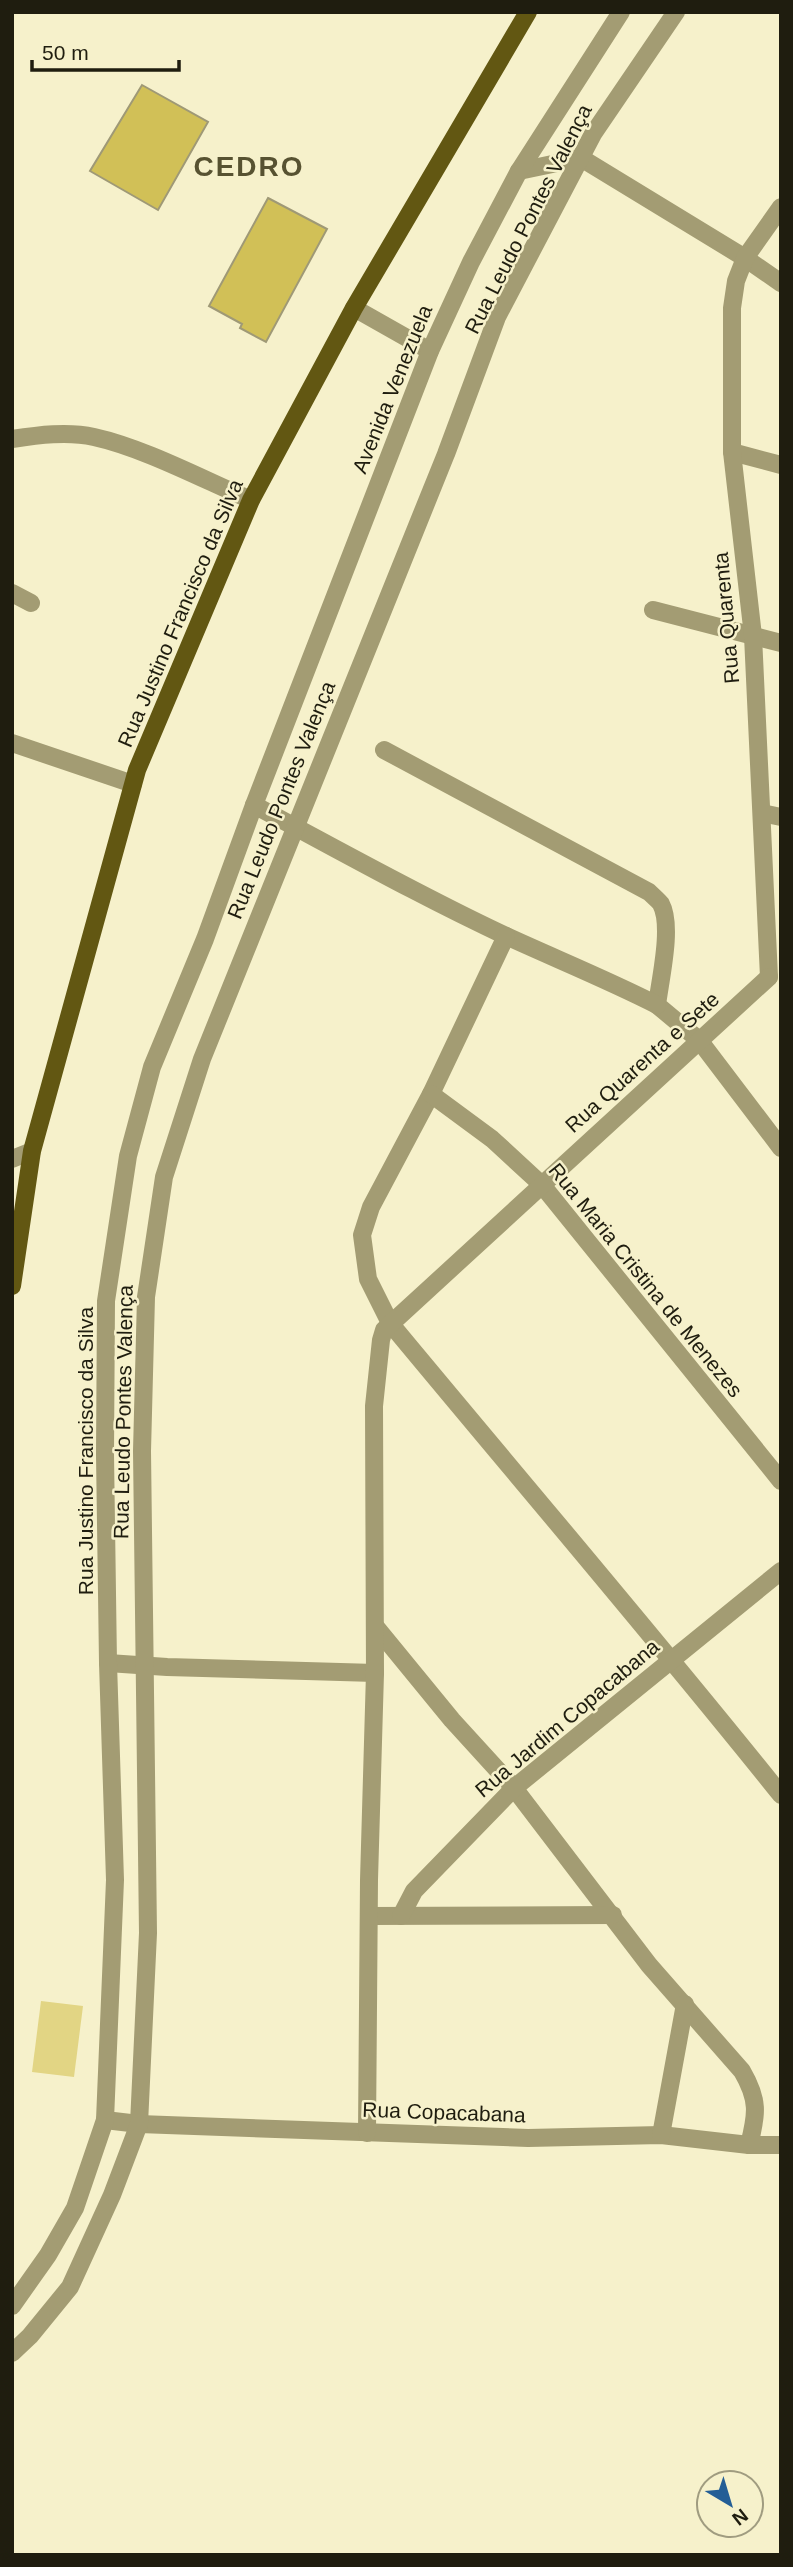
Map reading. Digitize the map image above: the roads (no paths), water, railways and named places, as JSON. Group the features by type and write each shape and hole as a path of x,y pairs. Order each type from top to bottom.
{"main road":[{"name":"Rua Justino Francisco da Silva","path":"12,1286 32,1151 133,784 251,500 354,308 528,12"}],"street":[{"name":"Avenida Venezuela","path":"254,805 430,351 471,262 519,171 621,12"},
{"name":"Rua Leudo Pontes Valença","path":"12,2353 30,2336 70,2287 113,2195 139,2124 148,1933 142,1451 146,1297 164,1177 202,1059 446,454 497,317 593,134 676,12"},
{"path":"519,171 581,158 745,258 781,283"},
{"name":"Rua Quarenta","path":"775,979 762,813 753,636 733,452 732,309 736,281 745,258 781,207"},
{"path":"354,308 430,351"},
{"path":"12,439 66,434 93,436 132,449 251,500"},
{"path":"733,452 781,466"},
{"path":"12,593 31,603"},
{"path":"653,610 781,643"},
{"path":"12,743 133,784"},
{"path":"384,750 649,892 660,903 666,932 657,1005"},
{"path":"254,805 350,858 506,936 657,1005 699,1040 781,1149"},
{"name":"Rua Justino Francisco da Silva","path":"12,2306 48,2255 75,2207 105,2120 115,1880 108,1662 106,1301 128,1156 152,1067 205,939 254,805"},
{"path":"762,813 781,817"},
{"path":"506,936 431,1094 371,1207 362,1235 368,1279 390,1323 601,1578 672,1659 781,1795"},
{"name":"Rua Quarenta e Sete","path":"390,1323 699,1040 775,979"},
{"name":"Rua Maria Cristina de Menezes","path":"431,1094 492,1139 542,1185 781,1481"},
{"path":"12,1159 32,1151"},
{"path":"367,2133 369,1880 375,1673 374,1406 381,1340 390,1323"},
{"name":"Rua Jardim Copacabana","path":"401,1916 414,1891 514,1788 781,1571"},
{"path":"374,1626 452,1720 514,1788 649,1965 742,2071 752,2089 755,2119 749,2145"},
{"path":"108,1662 375,1673"},
{"path":"370,1916 613,1915"},
{"path":"661,2135 685,2004"},
{"name":"Rua Copacabana","path":"105,2120 139,2124 528,2138 661,2135 749,2145 781,2145"}],"district":[{"name":"CEDRO","path":"249,166"}]}
